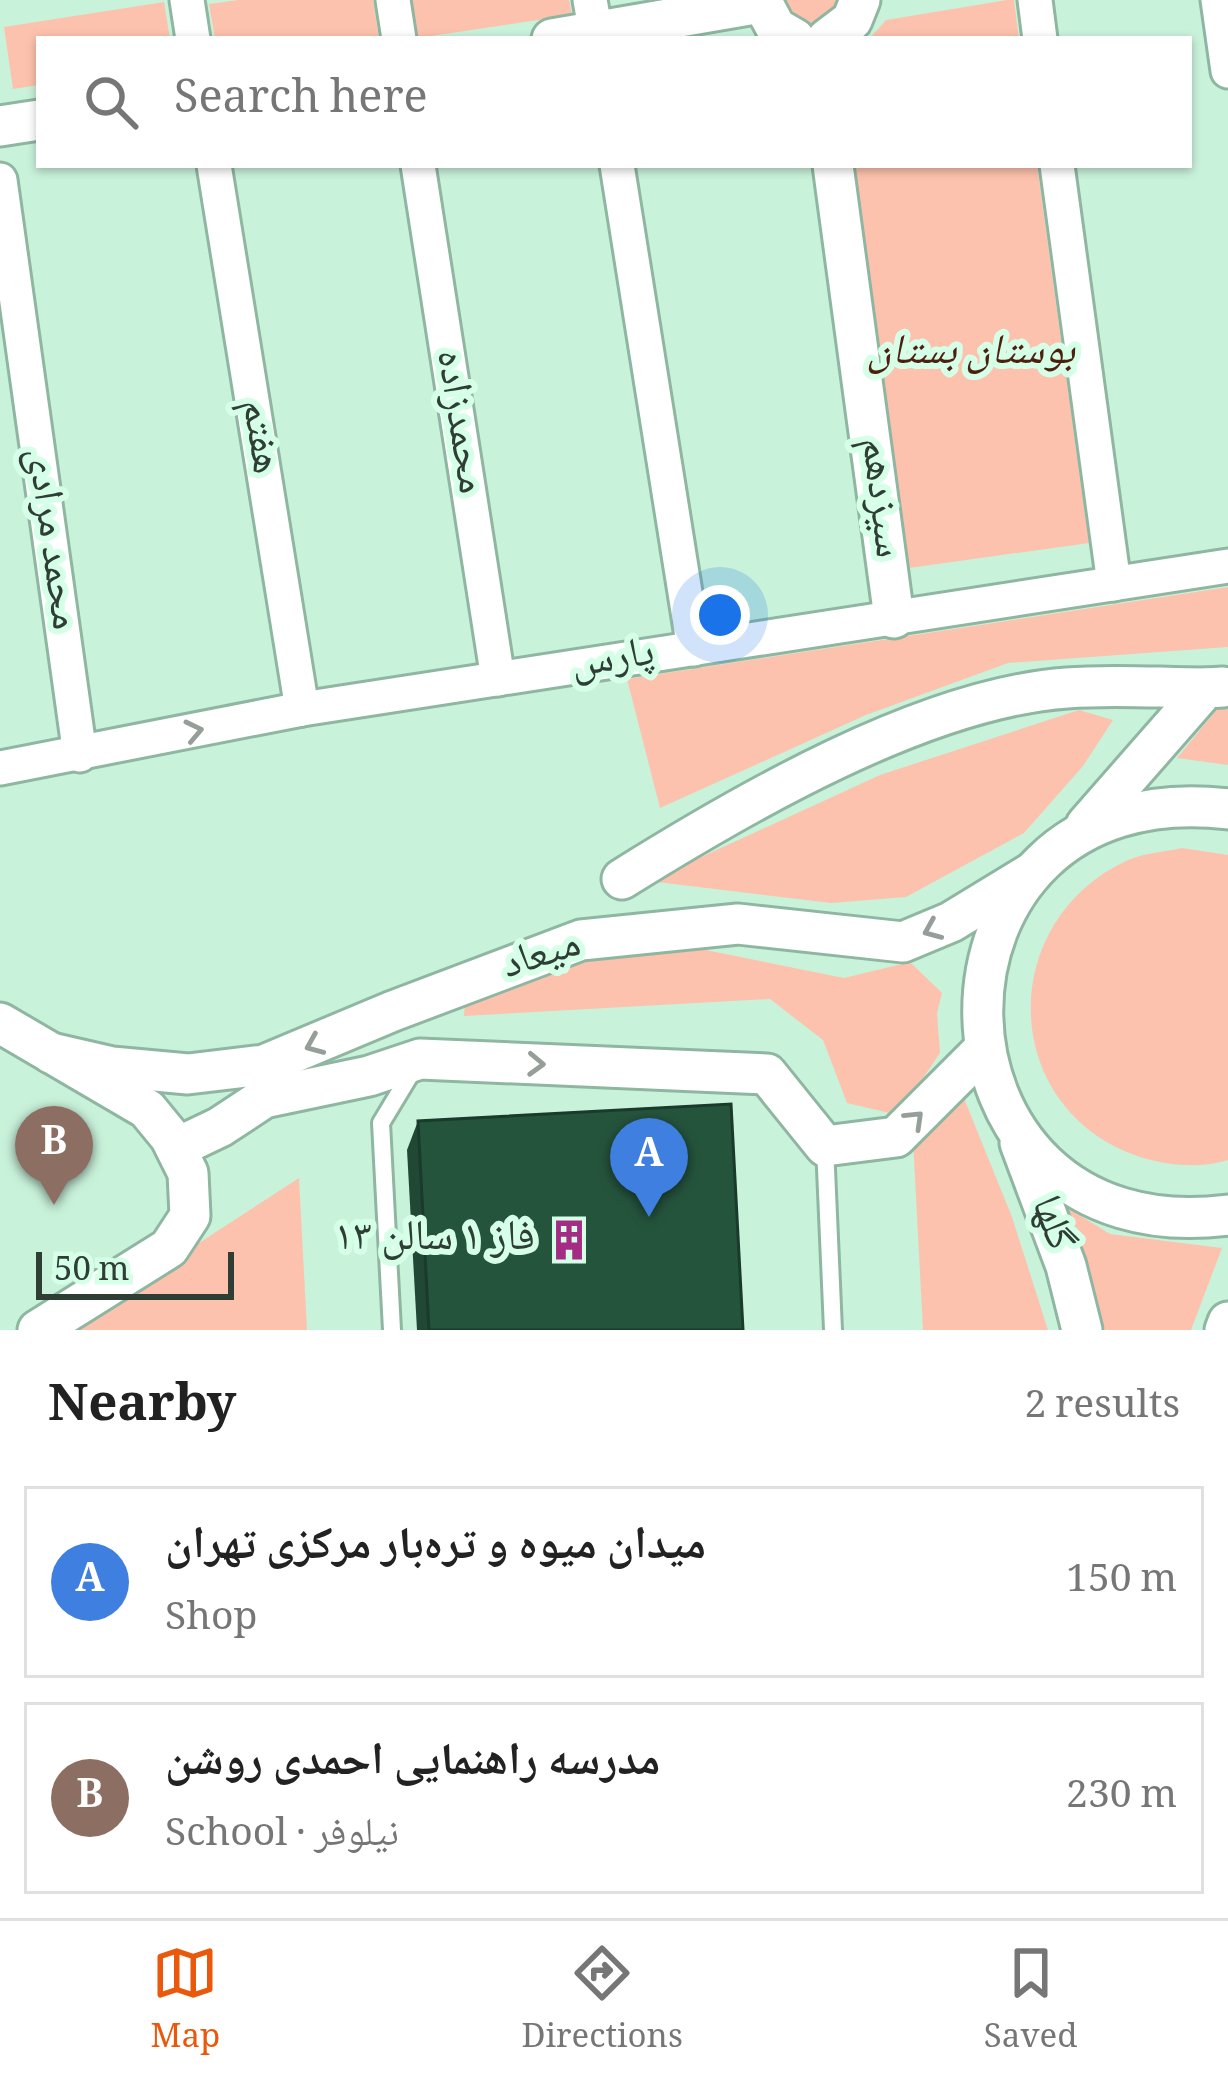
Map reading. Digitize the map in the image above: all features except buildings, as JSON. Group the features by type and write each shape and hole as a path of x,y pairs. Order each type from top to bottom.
{"street":[{"path":"187,0 193,36"},
{"path":"393,0 399,36"},
{"path":"831,36 852,20 860,0"},
{"path":"1034,0 1040,36"},
{"path":"1219,0 1228,71"},
{"path":"560,36 594,24 761,1 776,28 790,36"},
{"path":"0,126 36,120"},
{"name":"هفتم","path":"214,168 302,709"},
{"name":"محمدزاده","path":"418,168 498,679"},
{"path":"617,168 694,649"},
{"name":"سیزدهم","path":"833,168 894,618"},
{"path":"1057,168 1114,584"},
{"name":"محمد مرادی","path":"0,180 7,281 80,755"},
{"name":"پارس","path":"0,768 302,709 1228,566"},
{"path":"1033,872 1078,834 1217,687"},
{"path":"622,879 797,778 928,720 1065,688 1217,687"},
{"path":"1078,834 1129,812 1184,803 1228,808"},
{"name":"میعاد","path":"51,1053 112,1067 188,1075 264,1065 581,940 738,924 903,942 951,922 1033,872"},
{"name":"گلها","path":"1033,872 1004,913 986,960 980,1010 983,1049 1066,1267 1082,1330"},
{"path":"393,1011 419,1060"},
{"path":"0,1023 147,1108 188,1173 190,1216 169,1248 38,1330"},
{"path":"176,1148 264,1098 369,1076 419,1060 767,1074 825,1146 896,1137 983,1049"},
{"path":"1011,1121 1042,1160 1082,1190 1127,1210 1176,1219 1228,1215"}],"lane":[{"path":"392,1330 381,1123 419,1060"},
{"path":"825,1146 833,1330"}],"green space":[{"path":"373,0 379,36 214,36 209,4"},
{"path":"405,0 569,0 572,15 431,36 411,36"},
{"path":"769,0 852,0 813,33"},
{"path":"1014,0 1019,36 872,36 886,20"},
{"path":"164,2 170,36 36,36 36,85 13,89 4,27"},
{"name":"بوستان بستان","path":"853,168 1037,168 1089,543 909,568"},
{"path":"1228,587 1228,647 1008,663 866,715 660,808 627,679"},
{"path":"1223,702 1228,702 1228,765 1177,758"},
{"path":"1079,710 1113,720 1083,766 1024,833 906,897 831,903 649,881 880,775"},
{"path":"1182,848 1228,855 1228,1160 1198,1165 1147,1159 1098,1137 1063,1103 1040,1063 1031,1017 1035,971 1052,927 1083,889 1128,860"},
{"path":"671,943 844,978 910,962 942,993 937,1013 940,1053 898,1115 847,1103 823,1040 770,999 464,1016 465,1001 532,962"},
{"path":"961,1091 1012,1217 1048,1330 923,1330 913,1140"},
{"path":"299,1178 307,1330 65,1330"},
{"path":"1066,1207 1110,1234 1222,1248 1191,1330 1105,1330"}],"place":[{"name":"مدرسه راهنمایی احمدی روشن","path":"54,1205"},
{"name":"میدان میوه و تره‌بار مرکزی تهران","path":"649,1217"},
{"name":"فاز ۱ سالن ۱۳","path":"569,1240"}]}
